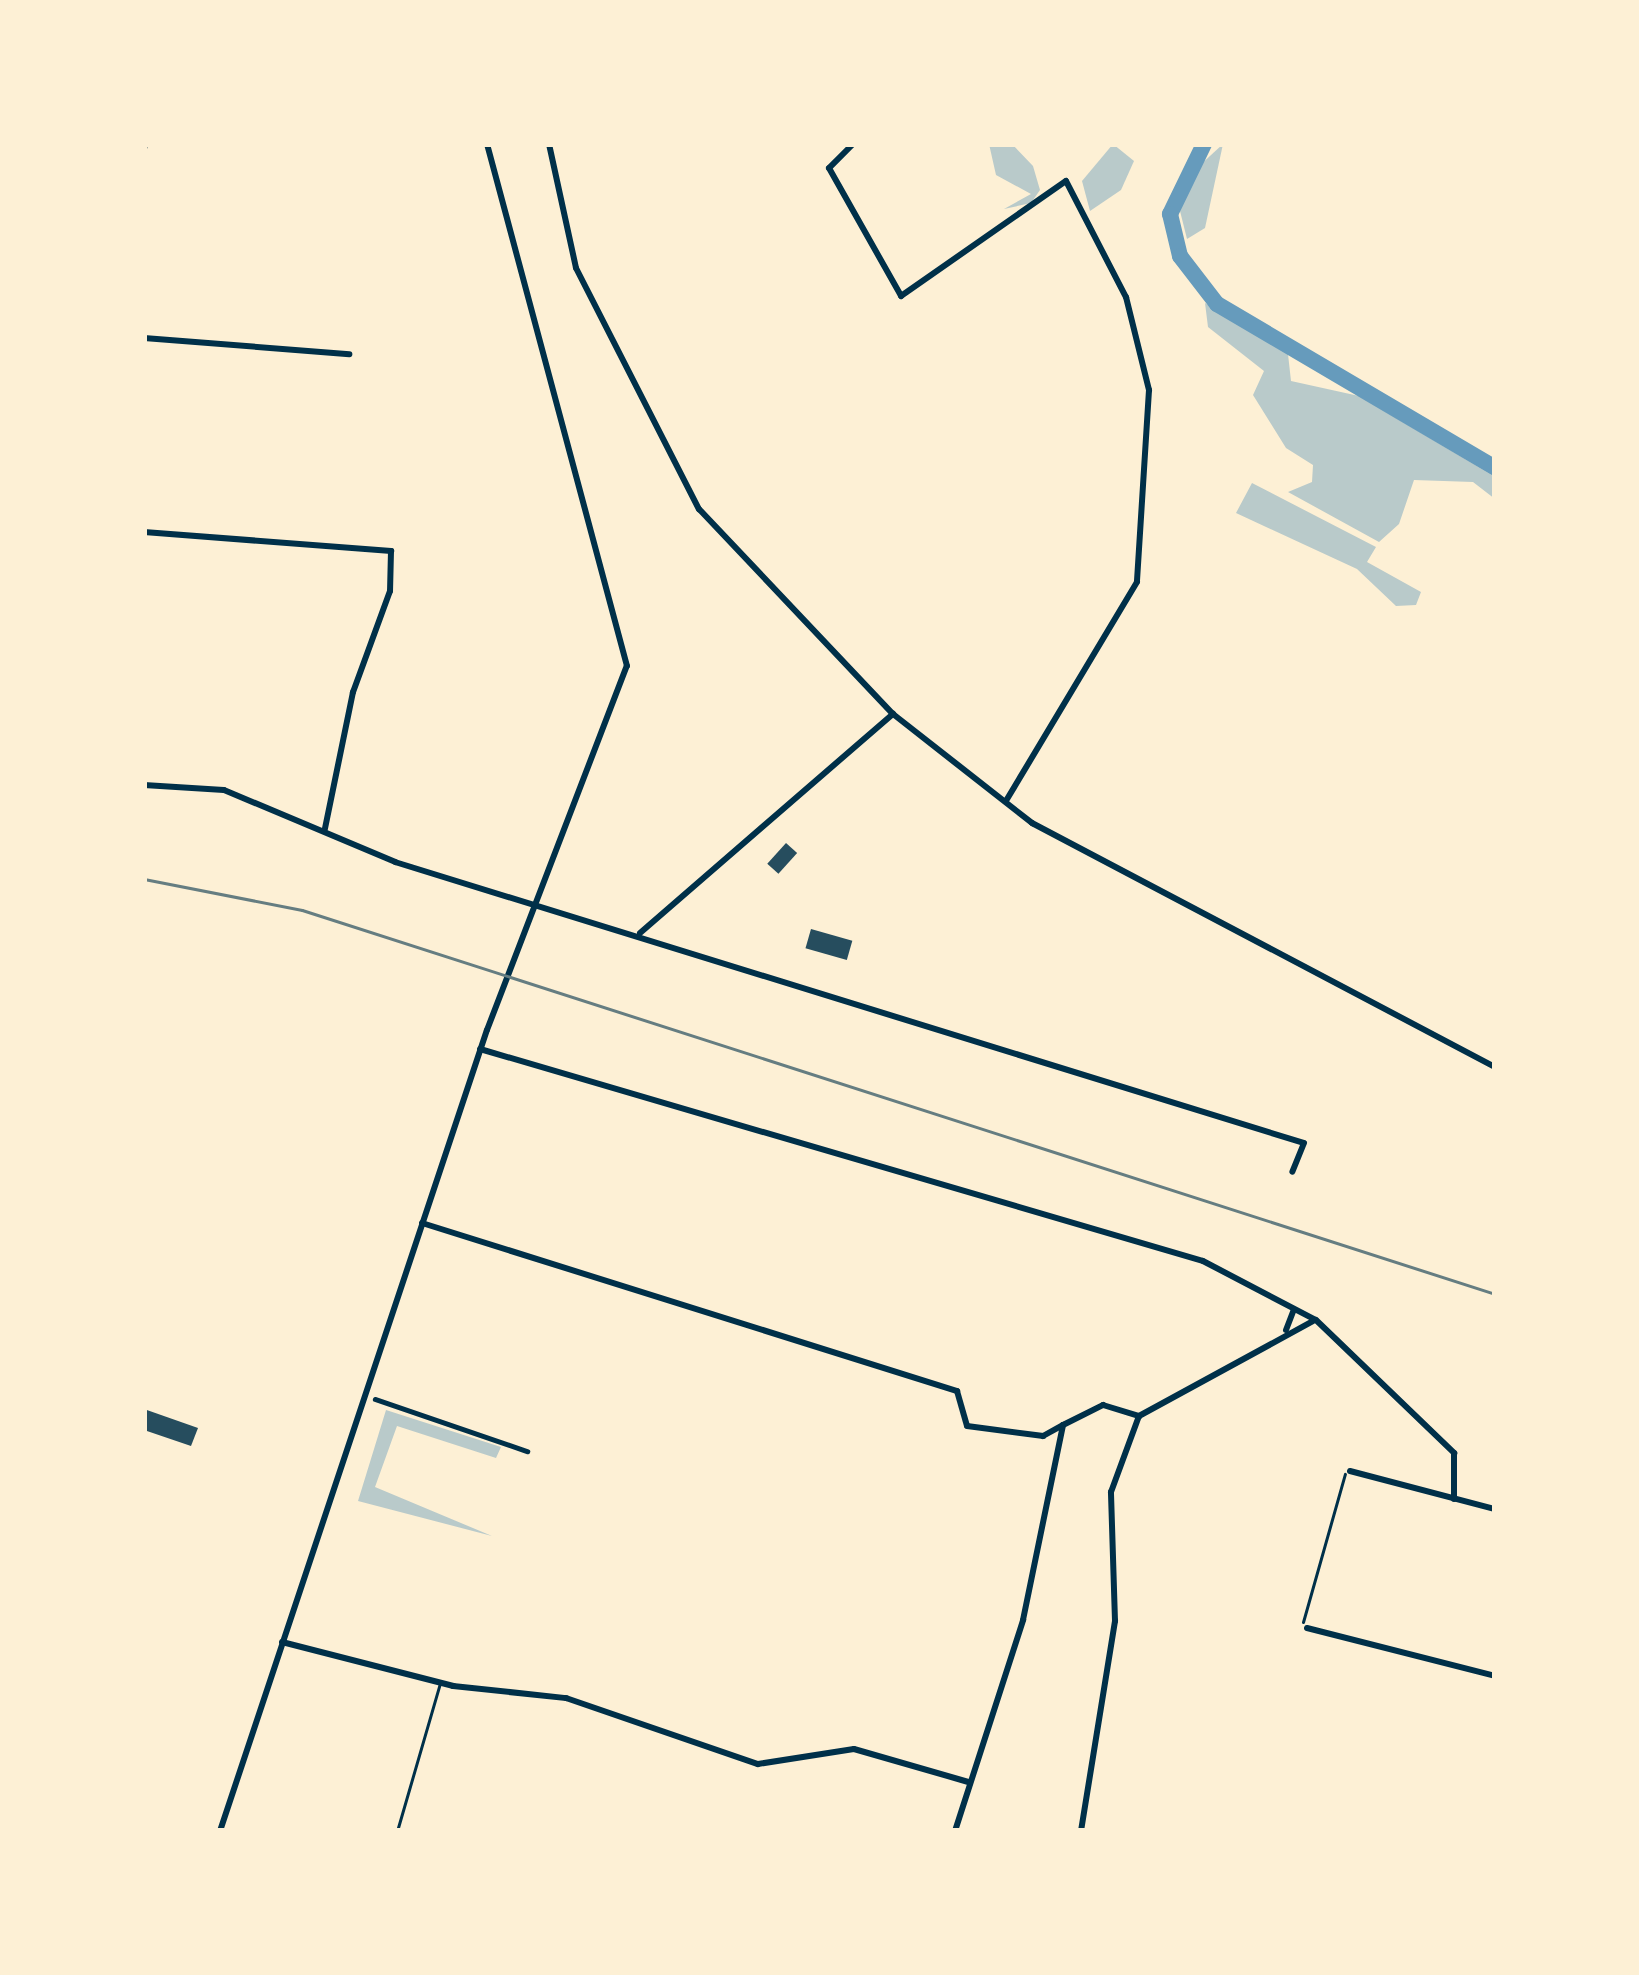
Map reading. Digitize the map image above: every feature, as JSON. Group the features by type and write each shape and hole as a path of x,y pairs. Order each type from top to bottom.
{"street":[{"path":"220,1831 481,1048 627,666 487,144"},
{"path":"549,144 576,268 699,509 893,714 1006,801 1147,890 1495,1067"},
{"path":"853,144 829,168 902,296 1066,181 1126,297 1149,390 1137,582 1006,801"},
{"path":"144,338 349,354"},
{"path":"144,532 391,551 390,591 352,692 325,829"},
{"path":"640,933 893,714"},
{"path":"144,785 224,790 395,862 540,901 1304,1143 1292,1172"},
{"path":"481,1048 1203,1261 1316,1320 1454,1453 1454,1499"},
{"path":"422,1222 957,1391 968,1426 1042,1436 1103,1405 1139,1416"},
{"path":"1286,1330 1294,1309"},
{"path":"1081,1831 1115,1621 1111,1492 1139,1416 1286,1330 1316,1320"},
{"path":"375,1399 527,1451"},
{"path":"955,1831 1023,1620 1063,1425"},
{"path":"1350,1471 1495,1509"},
{"path":"1307,1628 1495,1676"},
{"path":"282,1642 440,1683 566,1698 758,1764 854,1749 968,1782"}],"lane":[{"path":"397,1831 440,1683"}],"path":[{"path":"1307,1628 1334,1480 1350,1471"}],"shaded area":[{"path":"989,144 1012,144 1033,166 1040,190 1031,203 1004,209 1031,194 996,175"},
{"path":"1113,144 1134,161 1121,190 1090,211 1082,181"},
{"path":"1223,144 1205,228 1187,239 1180,211 1198,167"},
{"path":"1205,303 1288,354 1291,381 1359,396 1495,477 1495,499 1473,482 1414,480 1399,524 1379,542 1288,492 1312,482 1313,465 1286,448 1253,395 1264,371 1208,327"},
{"path":"1252,483 1376,547 1367,562 1421,592 1416,605 1396,606 1357,569 1236,513"},
{"path":"386,1410 501,1447 496,1458 397,1426 375,1487 492,1536 358,1501"}],"building":[{"path":"786,843 797,853 778,874 767,864"},
{"path":"811,929 852,941 847,960 805,948"},
{"path":"144,1409 198,1428 191,1446 144,1430"}],"waterway":[{"path":"1204,144 1170,214 1180,256 1217,304 1495,468"}],"railway":[{"path":"144,879 302,910 1495,1294"}]}
